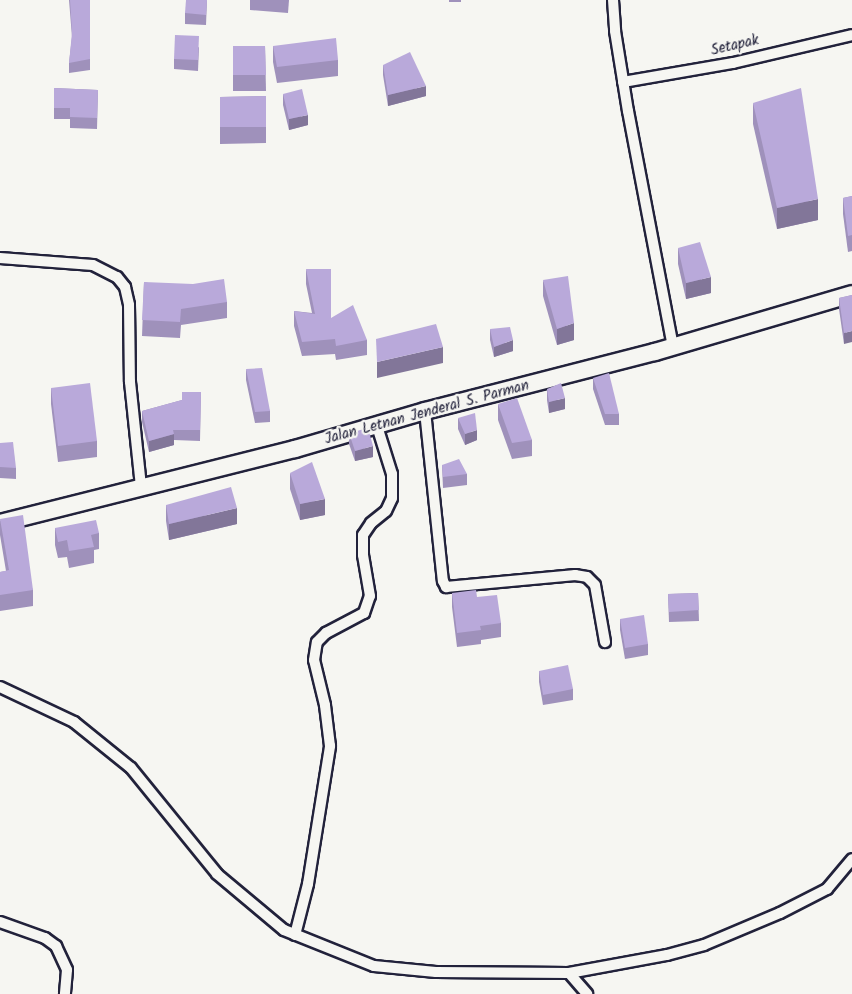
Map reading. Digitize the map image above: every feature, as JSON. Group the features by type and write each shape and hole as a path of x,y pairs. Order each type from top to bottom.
{"street":[{"path":"613,0 623,82 673,347"},
{"name":"Setapak","path":"623,82 733,63 852,35"},
{"path":"0,258 93,265 117,277 125,287 129,305 130,382 141,487"},
{"name":"Jalan Letnan Jenderal S. Parman","path":"0,523 673,347 852,294"},
{"path":"425,411 443,581 446,587 575,575 587,577 595,585 605,642"},
{"path":"295,935 308,884 330,746 325,705 314,660 317,642 326,633 364,613 370,596 363,555 363,535 371,523 386,511 392,498 392,474 377,426"},
{"path":"0,687 74,722 130,768 217,874 262,913 295,935 351,958 390,969 436,972 569,973 676,952 750,927 827,889 852,859"},
{"path":"0,922 45,938 56,946 67,969 65,994"},
{"path":"569,973 587,994"}],"building":[{"path":"70,0 90,0 90,59 69,63 72,33"},
{"path":"186,0 207,0 206,15 185,13"},
{"path":"175,35 199,36 198,60 174,59"},
{"path":"336,38 338,60 277,67 273,46"},
{"path":"233,46 265,46 266,75 233,75"},
{"path":"410,52 426,86 388,95 383,65"},
{"path":"54,88 98,90 97,118 70,117 70,108 54,108"},
{"path":"801,88 818,199 777,208 753,103"},
{"path":"302,89 308,115 289,119 283,94"},
{"path":"266,96 266,127 220,127 220,97"},
{"path":"852,196 852,235 848,236 843,198"},
{"path":"700,242 711,277 686,283 678,248"},
{"path":"306,269 331,269 331,318 353,305 367,340 336,346 335,339 302,342 294,311 315,314"},
{"path":"568,276 574,323 557,329 543,280"},
{"path":"224,279 227,302 181,309 180,322 142,320 144,282 193,284"},
{"path":"852,295 852,331 844,333 839,298"},
{"path":"436,324 443,347 377,362 376,339"},
{"path":"510,327 513,340 494,347 490,329"},
{"path":"262,368 270,411 255,412 246,369"},
{"path":"609,373 619,414 605,414 593,378"},
{"path":"90,383 97,441 58,446 51,388"},
{"path":"561,383 565,398 549,402 547,389"},
{"path":"182,392 201,392 200,430 173,430 174,434 149,441 142,411 182,400"},
{"path":"517,398 532,440 512,443 498,404"},
{"path":"475,413 477,430 465,434 458,418"},
{"path":"368,428 373,446 355,451 349,433"},
{"path":"13,442 16,468 0,467 0,443"},
{"path":"459,459 467,474 443,477 442,465"},
{"path":"312,462 325,499 300,504 290,473"},
{"path":"231,487 237,508 169,524 166,505"},
{"path":"23,515 33,590 0,595 0,572 9,570 0,519"},
{"path":"96,520 99,533 91,535 94,547 69,551 67,540 58,542 55,528"},
{"path":"476,590 477,597 497,595 501,623 480,626 481,630 457,633 452,593"},
{"path":"698,593 699,610 669,612 668,594"},
{"path":"644,615 648,644 625,648 620,619"},
{"path":"568,665 573,689 543,695 539,671"}]}
